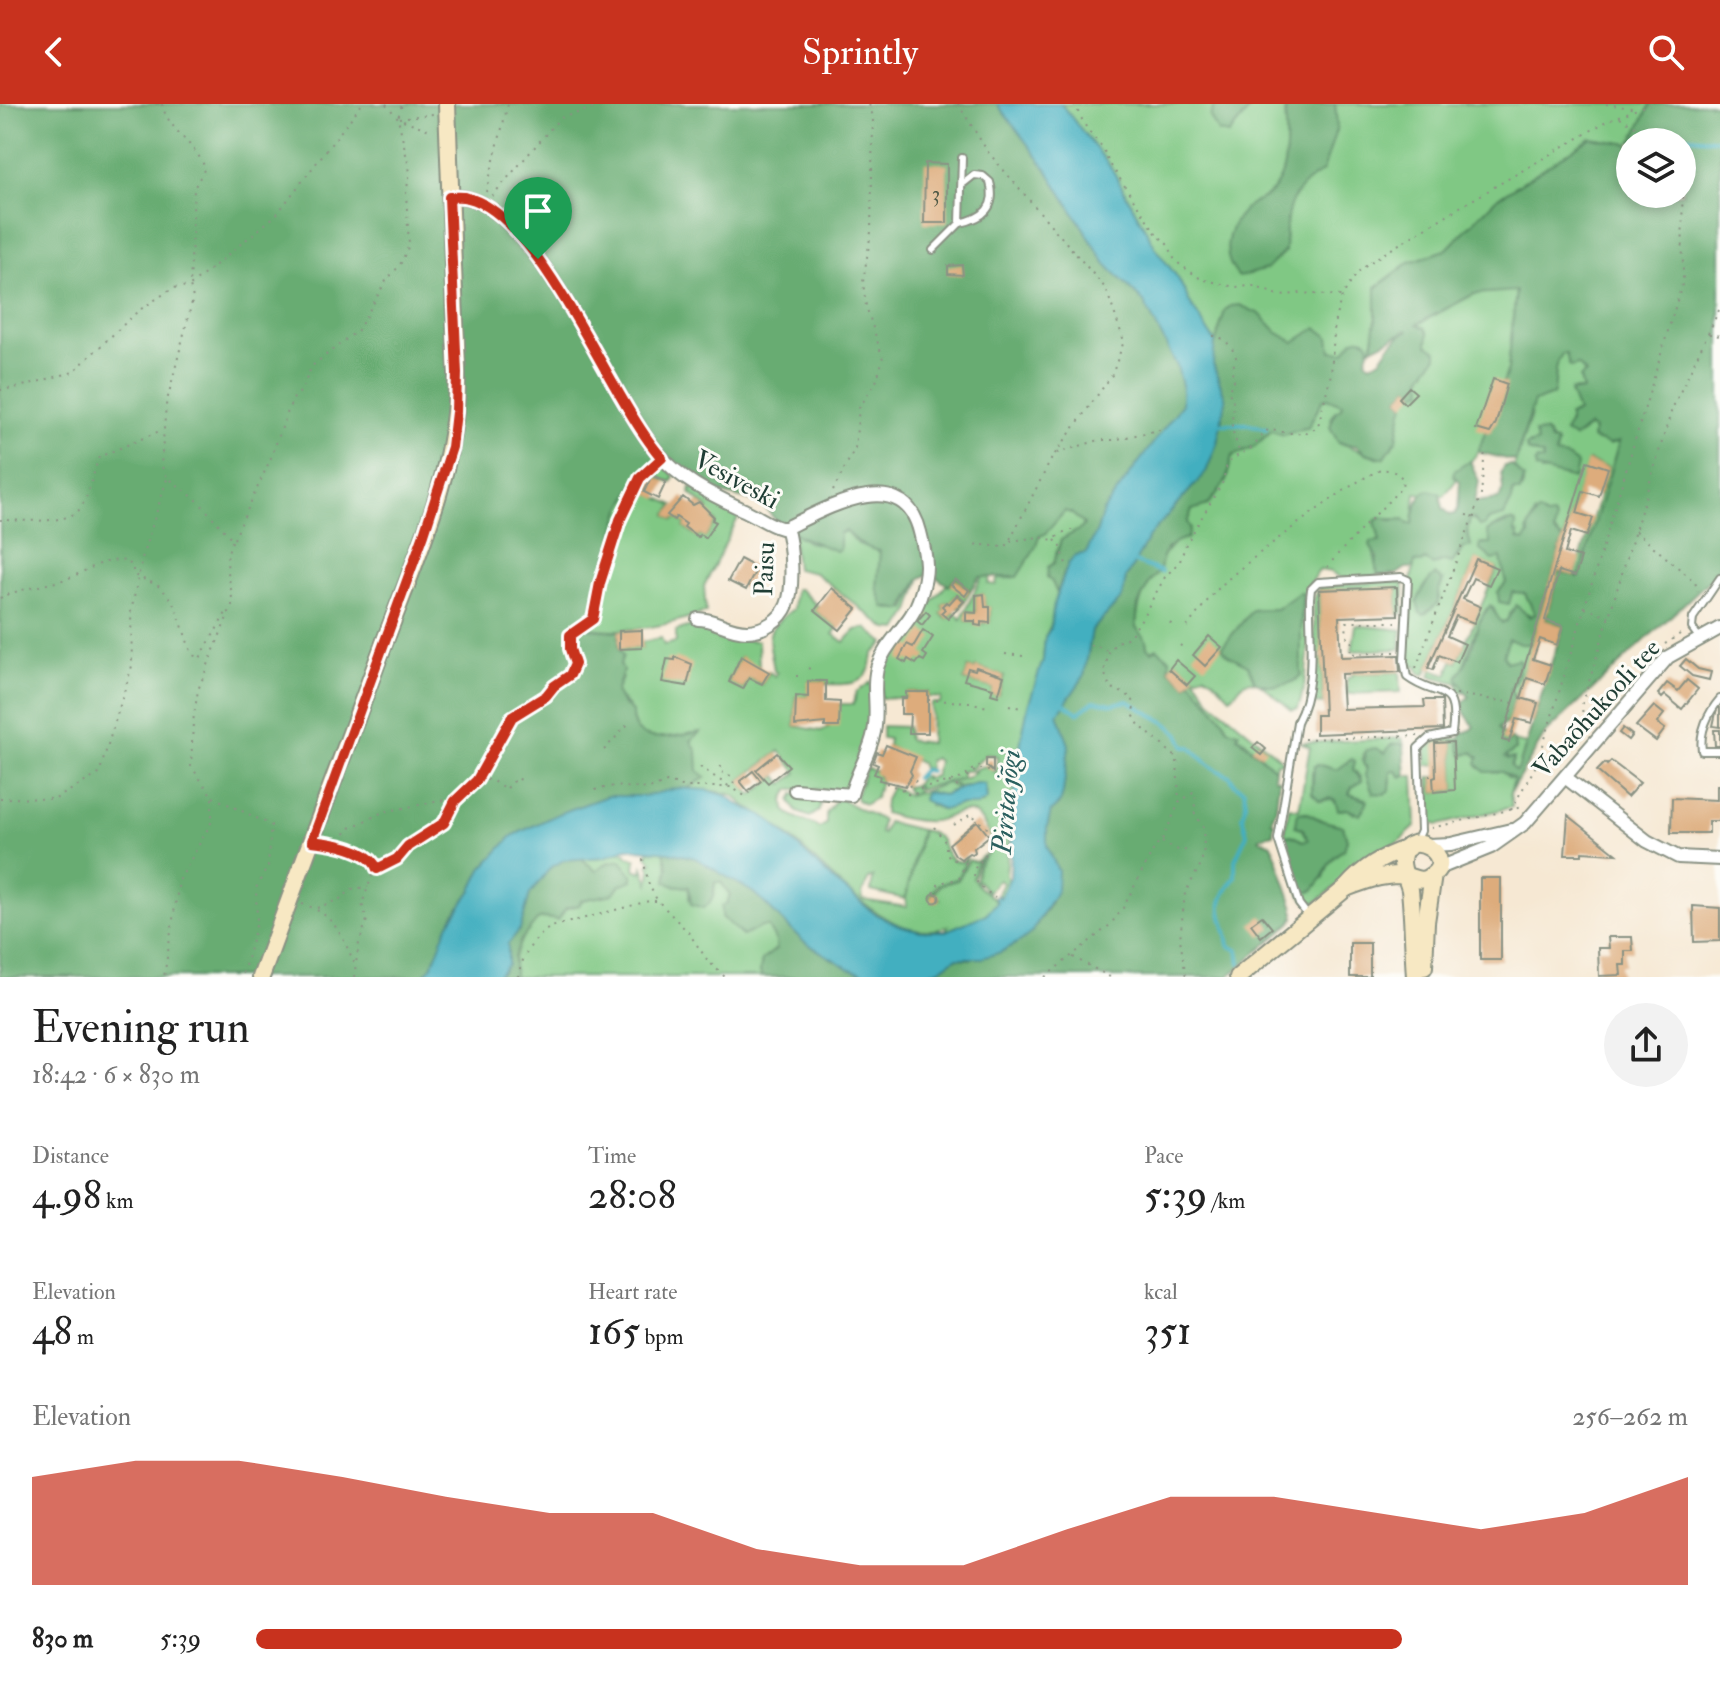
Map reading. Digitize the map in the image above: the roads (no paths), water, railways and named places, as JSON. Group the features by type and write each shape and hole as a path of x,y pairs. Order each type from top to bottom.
{"main road":[{"path":"261,977 424,534 452,447 457,373 447,108"},
{"path":"1419,840 1437,855 1425,935 1425,977"},
{"path":"1415,977 1408,875 1402,858 1419,840"},
{"path":"1238,977 1346,888 1370,864 1419,840"},
{"path":"1346,888 1380,876 1408,875 1417,880 1435,872"}],"street":[{"name":"Vesiveski","path":"449,197 466,197 483,206 514,232 546,270 631,414 662,458 703,491 775,527 786,528 823,510 869,496 899,500 916,517 928,566 914,612 878,664 875,731 851,795 795,790"},
{"name":"Paisu","path":"698,619 707,619 726,629 752,631 767,627 783,611 789,599 791,571 786,528"},
{"name":"Vabaõhukooli tee","path":"1435,872 1491,847 1525,823 1668,657 1720,628"},
{"path":"1565,777 1647,841 1678,857 1720,859"},
{"path":"1419,840 1451,844 1514,830"}],"lane":[{"path":"960,223 962,158"},
{"path":"933,250 960,223 986,213 992,202 990,182 983,176 974,175 962,185"},
{"path":"1322,582 1325,571"},
{"path":"1309,917 1299,904 1278,839 1310,663 1310,598 1314,584 1401,577 1408,580 1404,651 1407,677 1449,697 1453,707 1452,733 1424,740 1417,752 1419,840"},
{"path":"1700,639 1692,624 1720,578"},
{"path":"1720,699 1703,731 1701,746 1702,751 1720,751"}],"water":[{"path":"997,104 1061,104 1112,169 1158,252 1178,278 1215,342 1213,364 1226,400 1217,443 1206,472 1150,535 1126,578 1122,598 1092,630 1084,676 1058,714 1069,745 1063,793 1060,803 1051,811 1047,828 1047,846 1058,871 1057,890 1031,933 1001,952 982,958 956,958 940,969 919,977 864,974 803,941 754,893 695,858 627,848 605,857 564,860 550,868 530,894 520,929 508,944 508,964 496,977 422,977 432,966 448,925 482,869 512,836 558,814 607,796 645,796 678,788 708,790 728,796 769,819 832,879 875,914 921,931 946,931 986,914 997,902 997,895 1000,898 1010,877 1013,808 1021,740 1043,660 1045,637 1068,564 1076,555 1086,553 1103,511 1182,404 1182,385 1177,366 1144,302 1106,264 1046,168"},
{"path":"976,783 985,784 987,799 977,805 959,805 943,810 923,800 925,792 943,795"}],"waterway":[{"path":"1696,138 1720,140"},
{"path":"1221,424 1249,424 1266,429"},
{"path":"1135,562 1162,572"},
{"path":"1065,704 1078,713 1094,701 1113,704 1128,701 1166,723 1179,734 1185,747 1191,747 1244,790 1246,803 1242,816 1247,834 1235,860 1235,877 1221,904 1229,946 1238,950 1240,963"},
{"path":"916,778 923,770 930,771"}],"water label":[{"name":"Pirita jõgi","path":"1005,802"}]}
